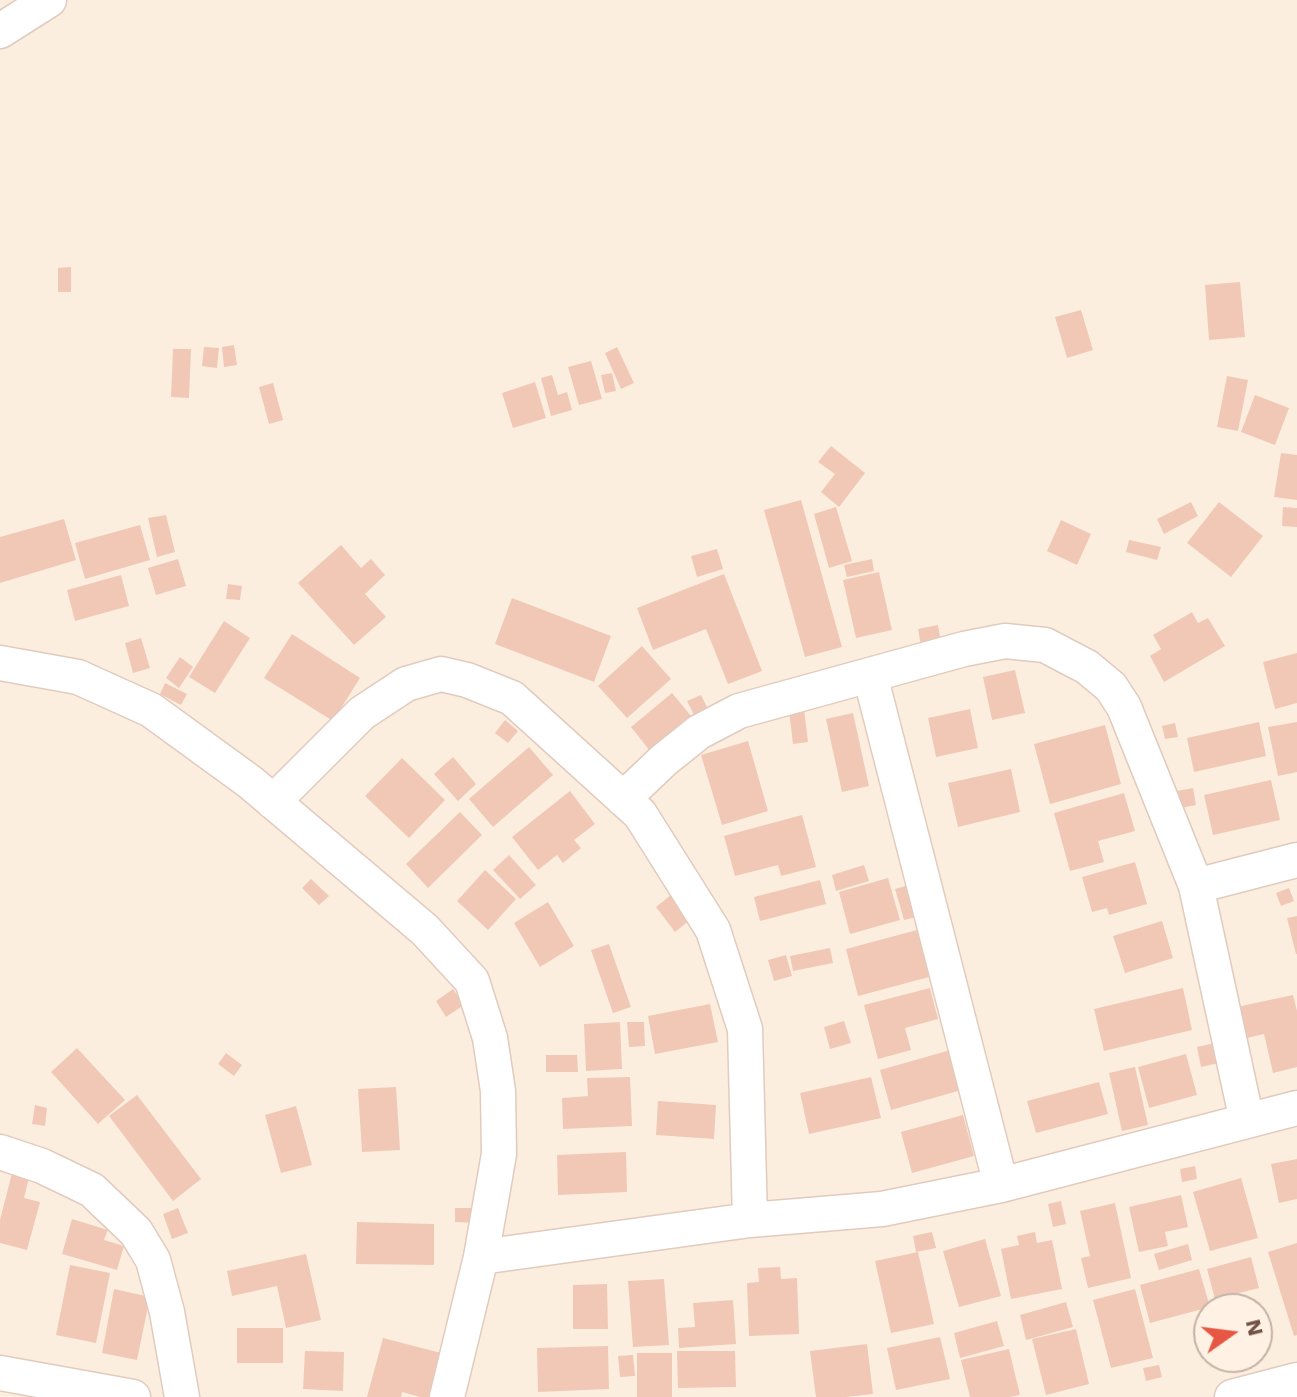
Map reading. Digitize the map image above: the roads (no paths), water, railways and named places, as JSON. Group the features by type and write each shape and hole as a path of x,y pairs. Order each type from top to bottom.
{"street":[{"path":"0,31 49,0"},
{"path":"623,799 699,732 739,711 964,649 1005,641 1045,645 1087,667 1111,687 1124,707 1196,886 1247,1121"},
{"path":"0,663 78,677 151,710 250,782 425,930 472,981 490,1038 498,1091 499,1154 481,1257 447,1397"},
{"path":"273,802 362,713 406,684 441,674 467,680 512,698 640,814 713,930 745,1029 750,1220"},
{"path":"870,675 1001,1185"},
{"path":"1196,886 1297,860"},
{"path":"481,1257 750,1220 882,1209 1001,1185 1297,1108"},
{"path":"0,1152 42,1166 92,1190 136,1232 153,1260 167,1312 182,1397"},
{"path":"0,1373 133,1397"},
{"path":"1232,1397 1297,1380"}]}
